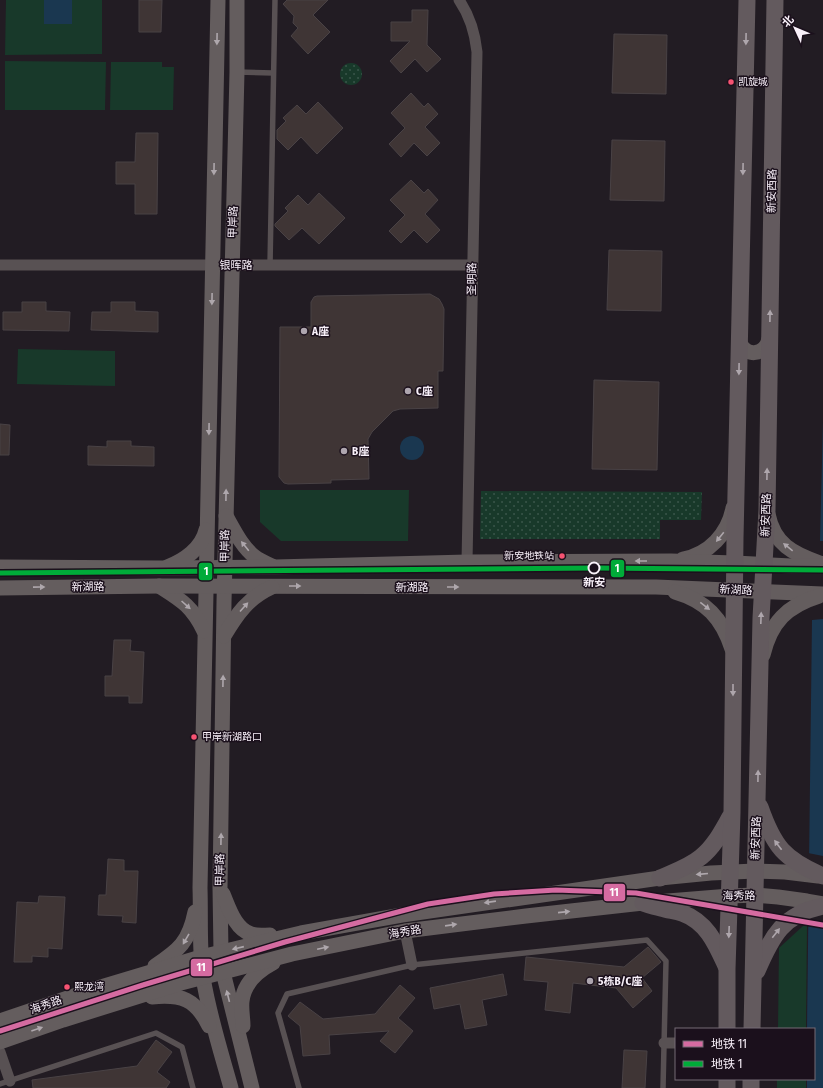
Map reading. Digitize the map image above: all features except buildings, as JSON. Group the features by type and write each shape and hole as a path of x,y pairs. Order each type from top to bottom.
{"main road":[{"name":"甲岸路","path":"218,0 200,888 201,957 203,978 208,1003 231,1088"},
{"name":"甲岸路","path":"238,0 223,637 220,952 223,972 246,1069 252,1088"},
{"path":"727,1028 727,969 732,813 736,487 747,0"},
{"name":"新安西路","path":"752,1028 762,591 767,510 775,0"},
{"path":"739,340 744,349 753,353 763,350 770,339"},
{"path":"672,561 697,554 708,548 722,535 732,515 736,487"},
{"path":"767,510 776,536 785,546 797,554 823,565"},
{"path":"226,515 236,534 254,557 275,567"},
{"path":"162,568 174,564 193,552 205,534 207,523"},
{"name":"新湖路","path":"0,567 225,568 467,562 672,561 791,566 823,565"},
{"path":"70,587 78,583 80,577 79,572 76,569 71,568"},
{"path":"159,586 189,608 205,632"},
{"name":"新湖路","path":"0,588 159,586 656,587 823,594"},
{"path":"223,637 245,605 262,592 274,586"},
{"path":"656,587 689,597 709,609 718,619 726,632 733,651"},
{"path":"760,668 768,637 780,619 798,604 823,594"},
{"path":"203,713 205,706 213,702 219,704 222,711"},
{"path":"757,797 767,826 776,844 787,855 815,874"},
{"path":"660,878 702,857 720,835 732,813"},
{"name":"海秀路","path":"0,1021 91,990 201,957 301,933 402,914 660,878 755,871 815,874"},
{"path":"139,976 169,956 182,945 187,938 192,926 200,888"},
{"path":"220,888 233,917 246,932 258,935 301,933"},
{"name":"海秀路","path":"0,1042 125,1000 223,972 292,954 405,931 643,903 730,896 755,895 778,897 815,905"},
{"path":"643,903 661,909 680,912 697,921 710,934 727,969"},
{"path":"753,980 770,941 776,933 786,923 815,905"},
{"path":"246,1069 242,1010 244,992 247,985 258,972 292,954"},
{"path":"125,1000 156,997 172,997 186,1000 201,1011 219,1044"}],"street":[{"name":"圣明路","path":"459,0 471,22 477,52 467,562"},
{"name":"银晖路","path":"0,265 472,265"},
{"path":"405,931 412,965"},
{"path":"664,1043 675,1043"},
{"path":"0,1052 5,1083"}],"lane":[{"path":"270,265 274,0"},
{"path":"237,72 273,73"},
{"path":"299,1088 278,1013 287,994 412,965 647,940 666,961 663,1088"},
{"path":"5,1083 156,1033 182,1046 193,1088"}],"green space":[{"path":"6,0 44,0 44,24 72,24 72,0 102,0 102,54 5,55"},
{"path":"5,61 106,62 105,110 5,110"},
{"path":"111,62 162,62 162,67 174,67 173,110 110,110"},
{"path":"351,63 359,66 362,74 359,82 351,85 343,82 340,74 343,66"},
{"path":"18,349 115,351 115,386 17,384"},
{"path":"260,490 409,490 408,541 281,541 260,522"},
{"path":"481,491 702,492 701,520 660,520 660,539 480,539"},
{"path":"803,926 807,926 806,1028 778,1028 779,948"},
{"path":"777,1080 806,1080 806,1088 777,1088"}],"water":[{"path":"44,0 72,0 72,24 44,24"},
{"path":"823,421 823,541 820,541"},
{"path":"412,436 420,440 424,448 420,456 412,460 404,456 400,448 404,440"},
{"path":"823,619 823,1088 807,1088 807,1080 815,1080 815,1028 807,1028 812,620"}],"pier":[{"path":"808,853 823,856 823,928 807,926"}],"metro line":[{"name":"1","path":"0,573 595,568 823,570"},
{"name":"11","path":"0,1031 143,985 285,942 428,904 494,894 556,890 636,893 823,925"}],"place":[{"name":"凯旋城","path":"731,82"},
{"name":"A座","path":"304,331"},
{"name":"C座","path":"408,391"},
{"name":"B座","path":"344,451"},
{"name":"新安地铁站","path":"562,556"},
{"name":"新安","path":"594,568"},
{"name":"甲岸新湖路口","path":"194,737"},
{"name":"5栋B/C座","path":"590,981"},
{"name":"熙龙湾","path":"67,987"}]}
